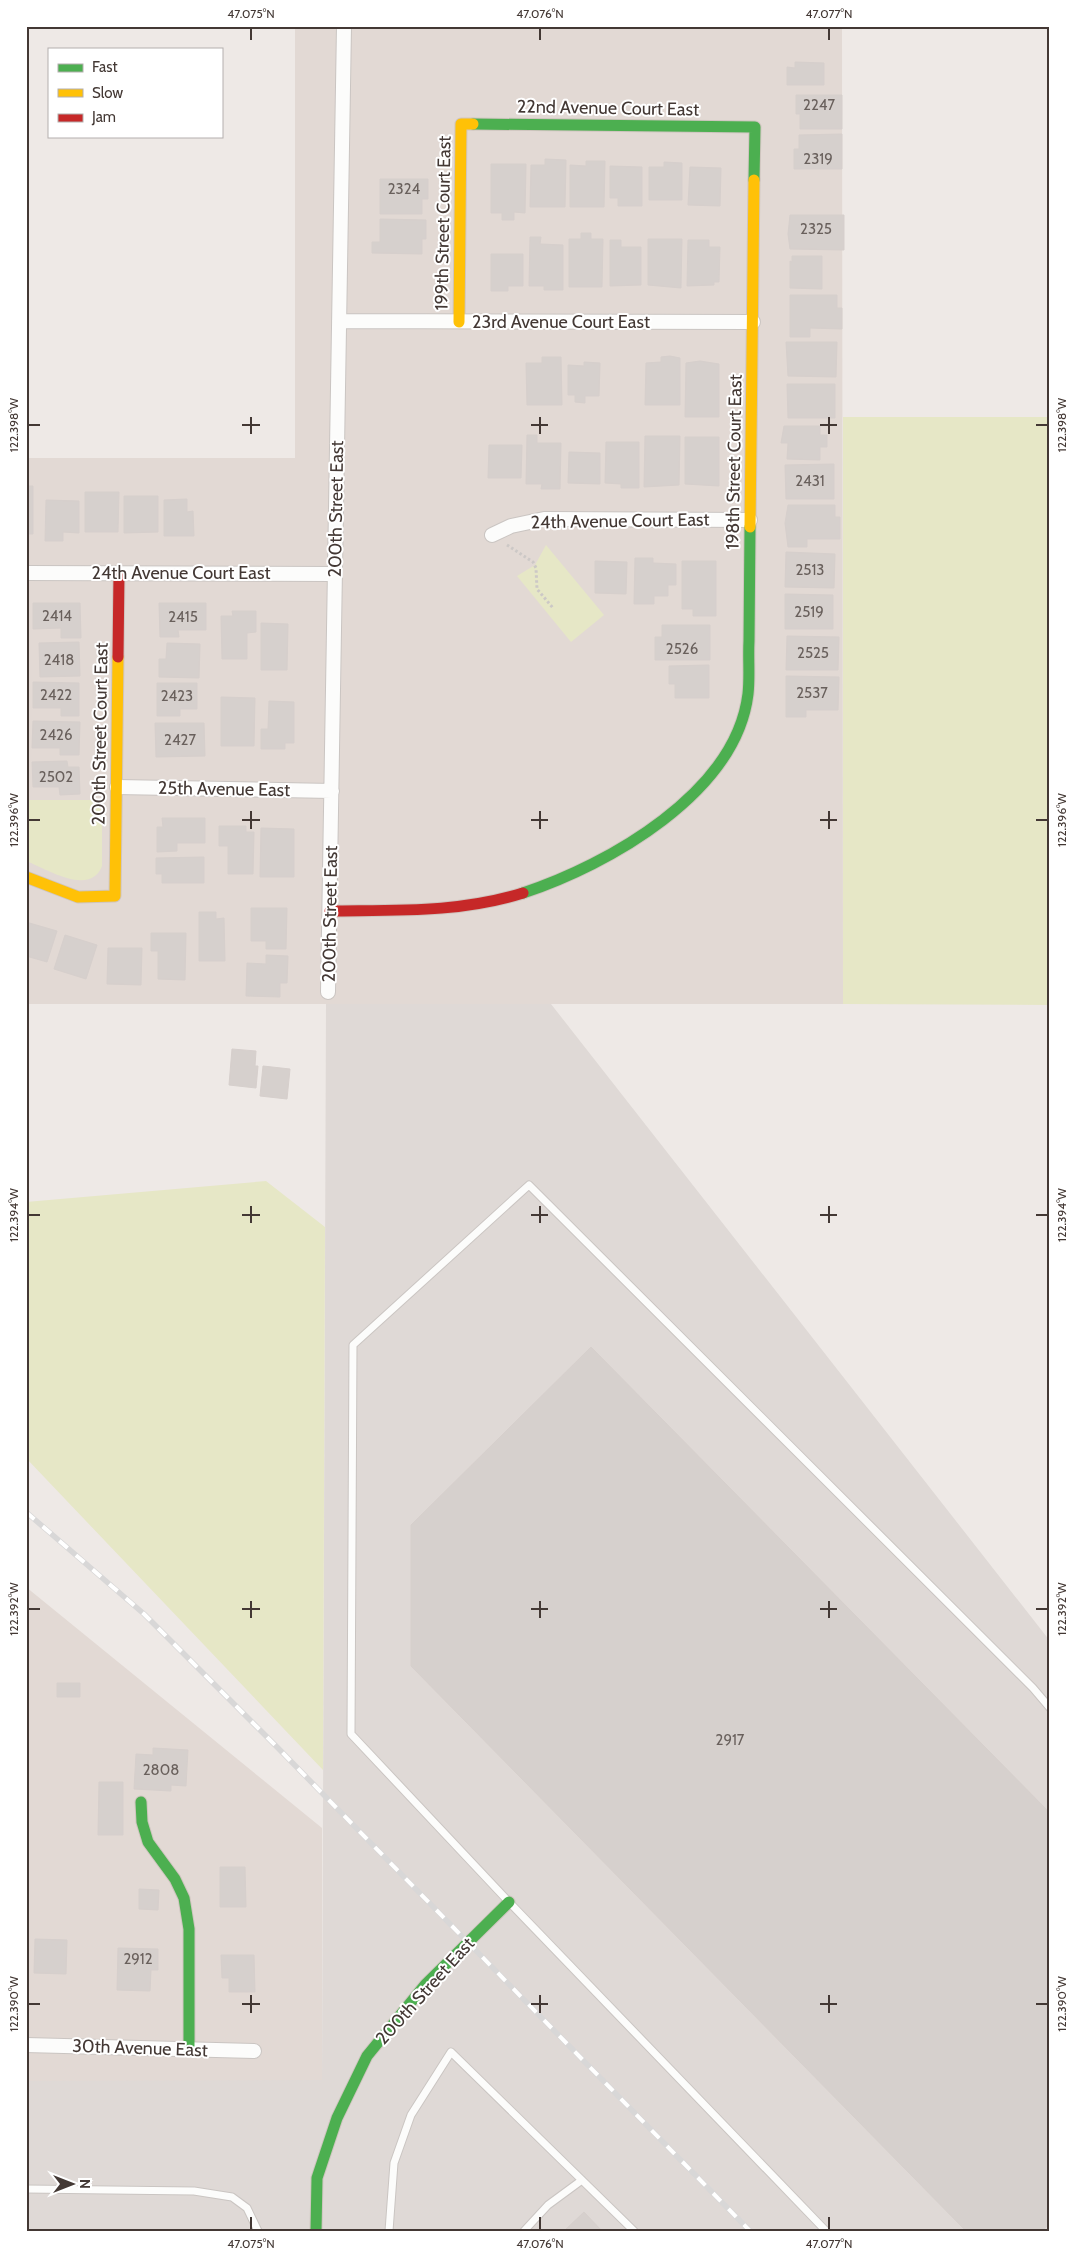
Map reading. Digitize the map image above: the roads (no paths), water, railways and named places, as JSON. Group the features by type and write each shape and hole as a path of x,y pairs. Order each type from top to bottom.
{"street":[{"name":"200th Street East","path":"328,992 344,26"},
{"name":"22nd Avenue Court East","path":"461,124 755,127"},
{"name":"199th Street Court East","path":"459,322 461,124"},
{"name":"198th Street Court East","path":"330,911 447,909 491,901 546,884 598,862 642,835 702,785 729,745 743,715 748,694 755,127"},
{"name":"23rd Avenue Court East","path":"339,321 753,322"},
{"name":"24th Avenue Court East","path":"492,535 511,526 544,519 750,520"},
{"name":"24th Avenue Court East","path":"26,573 335,574"},
{"name":"200th Street Court East","path":"26,877 78,897 115,896 119,573"},
{"name":"25th Avenue East","path":"116,787 332,791"},
{"path":"141,1802 142,1822 148,1842 175,1879 184,1898 189,1930 189,2050"},
{"name":"200th Street East","path":"316,2231 317,2178 337,2118 367,2056 425,1985 508,1902"},
{"name":"30th Avenue East","path":"26,2045 254,2051"}],"lane":[{"path":"826,2231 508,1902 351,1734 353,1345 529,1184 1033,1688 1050,1708"},
{"path":"389,2231 394,2162 411,2115 451,2052 634,2231"},
{"path":"524,2231 548,2204 582,2180"},
{"path":"26,2189 194,2190 232,2198 240,2202 247,2208 258,2231"}],"railway":[{"path":"26,1512 144,1614 277,1747 750,2231"}]}
